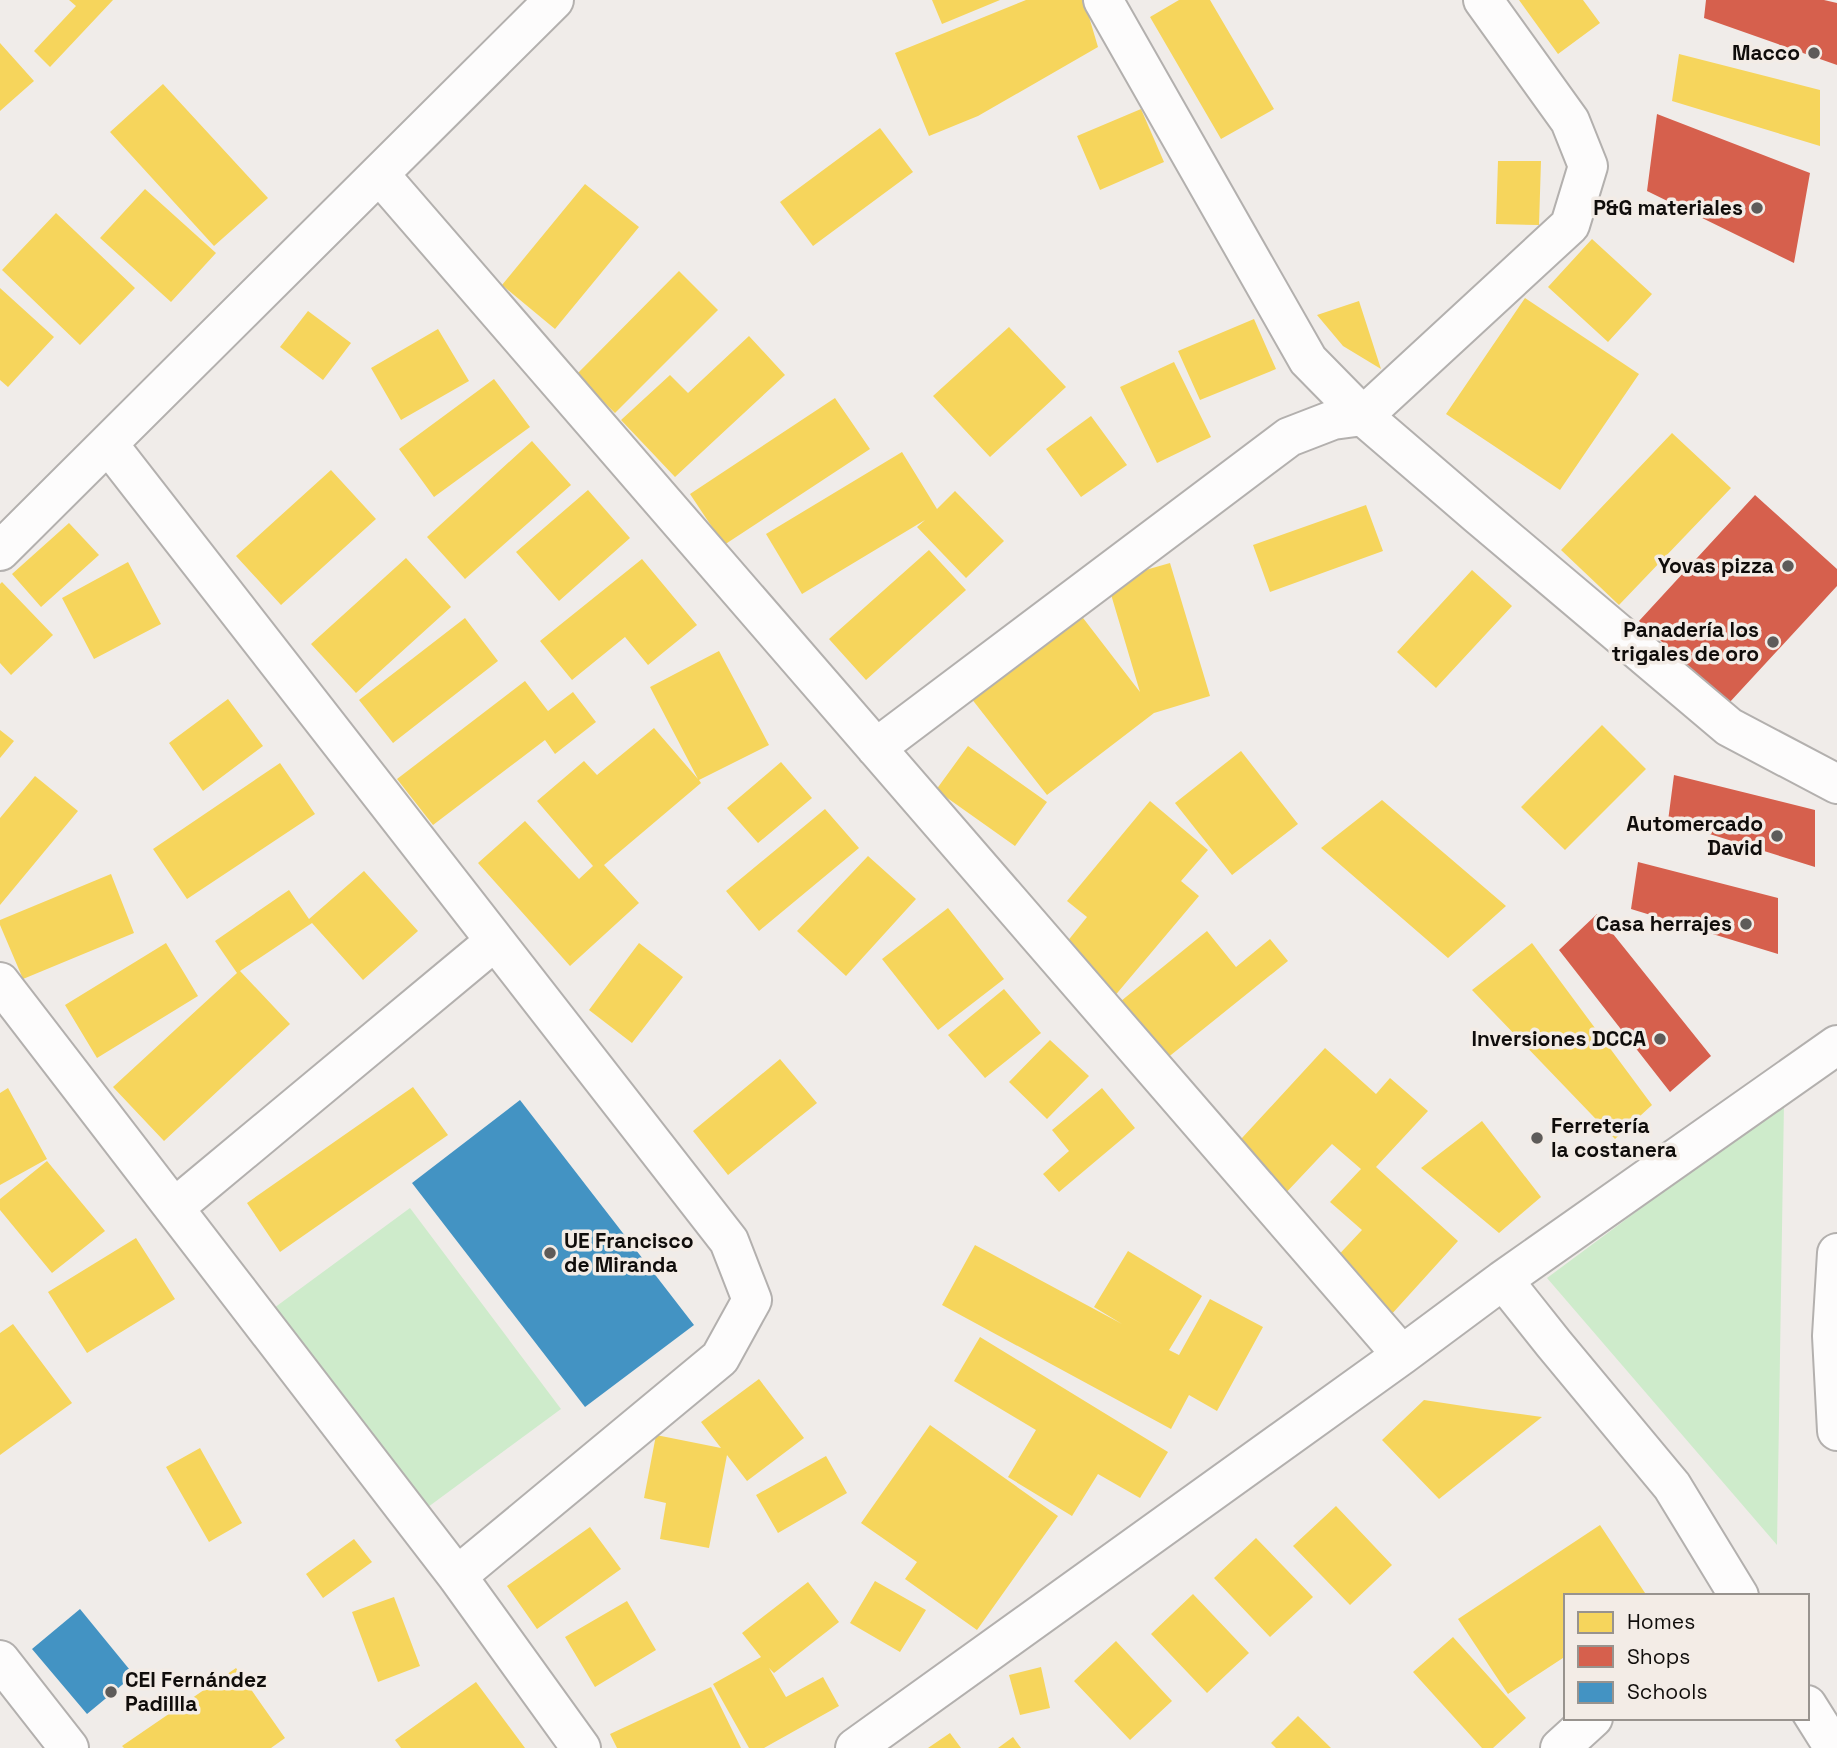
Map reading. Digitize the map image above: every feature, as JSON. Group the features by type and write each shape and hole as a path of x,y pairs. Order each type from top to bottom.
{"street":[{"path":"0,551 554,0"},
{"path":"1102,0 1308,360 1363,415 1729,727 1837,784"},
{"path":"876,748 1289,437 1333,420 1363,415 1570,225 1588,166 1570,121 1483,0"},
{"path":"379,174 1402,1355"},
{"path":"108,444 729,1241 752,1300 720,1358 457,1576"},
{"path":"174,1208 495,941"},
{"path":"0,982 457,1576 581,1748"},
{"path":"855,1748 1503,1280 1837,1045"},
{"path":"1837,1252 1832,1336 1837,1431"},
{"path":"1503,1280 1672,1486 1733,1593"},
{"path":"0,1660 69,1748"},
{"path":"1809,1708 1834,1748"},
{"path":"1560,1748 1591,1720"}],"green space":[{"path":"1784,1102 1777,1545 1547,1278"},
{"path":"410,1208 561,1409 424,1510 274,1308"}],"building: Homes":[{"path":"69,0 113,0 50,67 34,51 76,6"},
{"path":"932,0 1000,0 942,24"},
{"path":"1026,0 1084,0 1098,47 978,116 929,136 895,53"},
{"path":"1179,0 1210,0 1274,109 1221,139 1150,17"},
{"path":"1519,0 1583,0 1600,23 1558,54"},
{"path":"0,43 34,81 0,111"},
{"path":"1679,54 1820,90 1820,146 1672,101"},
{"path":"163,84 268,198 214,246 110,132"},
{"path":"1141,109 1164,162 1100,190 1077,136"},
{"path":"880,128 913,172 813,246 780,202"},
{"path":"1498,161 1541,161 1539,225 1496,224"},
{"path":"585,184 639,227 555,329 502,285"},
{"path":"145,189 216,253 171,302 100,238"},
{"path":"56,213 135,288 80,345 2,270"},
{"path":"1592,239 1652,294 1608,342 1548,287"},
{"path":"679,271 718,310 615,413 576,375"},
{"path":"0,288 54,337 8,387 0,380"},
{"path":"1525,298 1639,374 1560,490 1446,414"},
{"path":"1359,301 1381,369 1343,346 1317,315"},
{"path":"308,311 351,343 323,380 280,347"},
{"path":"1254,319 1276,369 1200,400 1178,351"},
{"path":"1009,327 1066,387 990,457 933,396"},
{"path":"438,329 469,381 401,420 371,368"},
{"path":"749,336 785,375 675,477 621,420 670,375 688,393"},
{"path":"1174,362 1211,437 1157,463 1120,387"},
{"path":"494,379 530,427 434,497 399,449"},
{"path":"835,398 870,449 724,545 690,494"},
{"path":"1091,416 1127,465 1081,497 1046,449"},
{"path":"1672,433 1731,488 1619,605 1561,550"},
{"path":"532,441 571,485 465,579 427,537"},
{"path":"902,452 937,509 955,491 1004,541 966,578 917,527 925,520 802,594 766,534"},
{"path":"331,470 376,519 281,605 236,556"},
{"path":"588,490 630,538 559,601 516,552"},
{"path":"1366,505 1383,551 1270,592 1253,545"},
{"path":"69,523 99,555 41,607 12,574"},
{"path":"929,550 966,590 866,680 829,639"},
{"path":"406,558 451,607 356,693 311,644"},
{"path":"642,559 697,625 648,665 625,637 572,680 540,641"},
{"path":"128,562 161,624 94,659 62,598"},
{"path":"1170,563 1210,696 1154,713 1047,795 971,698 1080,614 1140,692 1107,581"},
{"path":"1472,570 1512,606 1436,688 1397,652"},
{"path":"2,582 53,635 11,675 0,663"},
{"path":"465,618 498,661 393,743 359,700"},
{"path":"719,651 769,745 699,780 701,783 604,865 639,903 570,966 478,863 525,821 579,879 593,866 537,801 584,761 597,775 654,728 698,779 650,687"},
{"path":"525,681 548,711 573,692 596,722 555,754 545,740 433,825 397,779"},
{"path":"228,699 263,746 203,791 169,743"},
{"path":"1602,725 1646,769 1565,850 1521,807"},
{"path":"0,730 14,741 0,758"},
{"path":"968,746 1047,802 1015,846 936,790"},
{"path":"1241,751 1298,824 1232,875 1175,803"},
{"path":"781,762 812,798 758,843 727,808"},
{"path":"280,763 315,814 187,899 153,849"},
{"path":"35,776 78,811 0,905 0,818"},
{"path":"1382,800 1506,906 1448,958 1321,848"},
{"path":"1150,801 1208,850 1181,881 1199,896 1113,998 1058,953 1087,917 1067,901"},
{"path":"825,809 859,848 759,931 726,891"},
{"path":"868,856 916,899 846,976 797,931"},
{"path":"364,871 418,931 363,980 312,923 240,971 290,1024 164,1141 113,1087 237,973 215,941 289,890 309,919"},
{"path":"111,874 134,933 23,979 0,920"},
{"path":"948,908 1004,979 938,1030 882,959"},
{"path":"1207,931 1236,967 1270,939 1288,961 1156,1067 1110,1010"},
{"path":"166,943 198,996 97,1058 65,1005"},
{"path":"639,943 683,977 632,1043 589,1010"},
{"path":"1532,943 1652,1105 1615,1139 1472,990"},
{"path":"1004,989 1041,1033 985,1078 948,1035"},
{"path":"1050,1040 1089,1076 1047,1119 1009,1082"},
{"path":"1325,1048 1376,1094 1390,1078 1428,1111 1376,1167 1458,1241 1390,1316 1331,1263 1362,1230 1330,1202 1361,1169 1332,1144 1281,1198 1230,1151"},
{"path":"780,1059 817,1103 728,1175 693,1131"},
{"path":"413,1087 448,1135 280,1252 247,1203"},
{"path":"8,1088 47,1159 0,1185 0,1093"},
{"path":"1102,1088 1135,1128 1059,1192 1043,1174 1069,1151 1052,1130"},
{"path":"1482,1121 1541,1197 1499,1233 1421,1168"},
{"path":"47,1161 105,1231 52,1273 0,1210 0,1199"},
{"path":"136,1238 175,1299 87,1353 48,1292"},
{"path":"975,1245 1122,1324 1094,1307 1128,1251 1202,1296 1169,1350 1179,1355 1210,1299 1263,1327 1217,1411 1189,1395 1171,1429 942,1305"},
{"path":"13,1324 72,1403 0,1455 0,1333"},
{"path":"980,1337 1168,1452 1140,1498 1098,1474 1072,1516 1008,1477 1036,1430 954,1381"},
{"path":"759,1379 804,1438 747,1481 727,1455 709,1548 660,1539 666,1503 644,1498 656,1435 721,1448 701,1422"},
{"path":"1424,1400 1542,1417 1439,1499 1382,1440"},
{"path":"930,1425 1058,1516 977,1630 905,1579 917,1562 861,1523"},
{"path":"200,1448 242,1523 209,1542 166,1467"},
{"path":"826,1456 847,1493 778,1533 756,1495"},
{"path":"1336,1506 1392,1565 1350,1605 1293,1546"},
{"path":"1600,1525 1646,1594 1564,1594 1564,1657 1508,1694 1458,1619"},
{"path":"590,1527 621,1569 537,1629 507,1586"},
{"path":"1256,1538 1313,1597 1270,1637 1214,1578"},
{"path":"354,1539 372,1562 323,1598 306,1574"},
{"path":"875,1581 926,1610 900,1652 850,1623"},
{"path":"808,1582 839,1622 774,1673 769,1668 786,1697 823,1677 839,1706 764,1748 749,1748 713,1684 761,1657 742,1633"},
{"path":"1193,1594 1249,1653 1207,1693 1151,1634"},
{"path":"394,1597 420,1666 378,1682 352,1612"},
{"path":"627,1601 656,1650 595,1687 565,1637"},
{"path":"1453,1637 1526,1718 1493,1748 1482,1748 1413,1672"},
{"path":"1116,1641 1172,1701 1130,1740 1074,1681"},
{"path":"1041,1667 1050,1708 1020,1715 1009,1675"},
{"path":"236,1668 285,1738 271,1748 122,1746"},
{"path":"476,1682 525,1748 401,1748 395,1740"},
{"path":"711,1687 741,1748 617,1748 610,1734"},
{"path":"1298,1716 1331,1748 1276,1748 1271,1743"},
{"path":"950,1733 961,1748 928,1748"},
{"path":"1013,1737 1021,1748 998,1748"}],"building: Shops":[{"path":"1706,0 1824,0 1837,3 1837,65 1704,18"},
{"path":"1657,114 1810,173 1794,263 1647,191"},
{"path":"1755,495 1837,569 1837,586 1729,703 1639,621"},
{"path":"1674,775 1815,810 1815,867 1668,821"},
{"path":"1638,862 1778,898 1778,954 1631,909"},
{"path":"1597,914 1711,1056 1670,1092 1559,950"}],"building: Schools":[{"path":"520,1100 694,1325 585,1407 412,1183"},
{"path":"80,1609 134,1675 87,1714 32,1649"}],"place":[{"name":"Macco","path":"1814,53"},
{"name":"P&G materiales","path":"1757,208"},
{"name":"Yovas pizza","path":"1788,566"},
{"name":"Panadería los trigales de oro","path":"1773,642"},
{"name":"Automercado David","path":"1777,836"},
{"name":"Casa herrajes","path":"1746,924"},
{"name":"Inversiones DCCA","path":"1660,1039"},
{"name":"Ferretería la costanera","path":"1537,1138"},
{"name":"UE Francisco de Miranda","path":"550,1253"},
{"name":"CEI Fernández Padillla","path":"111,1692"}]}
